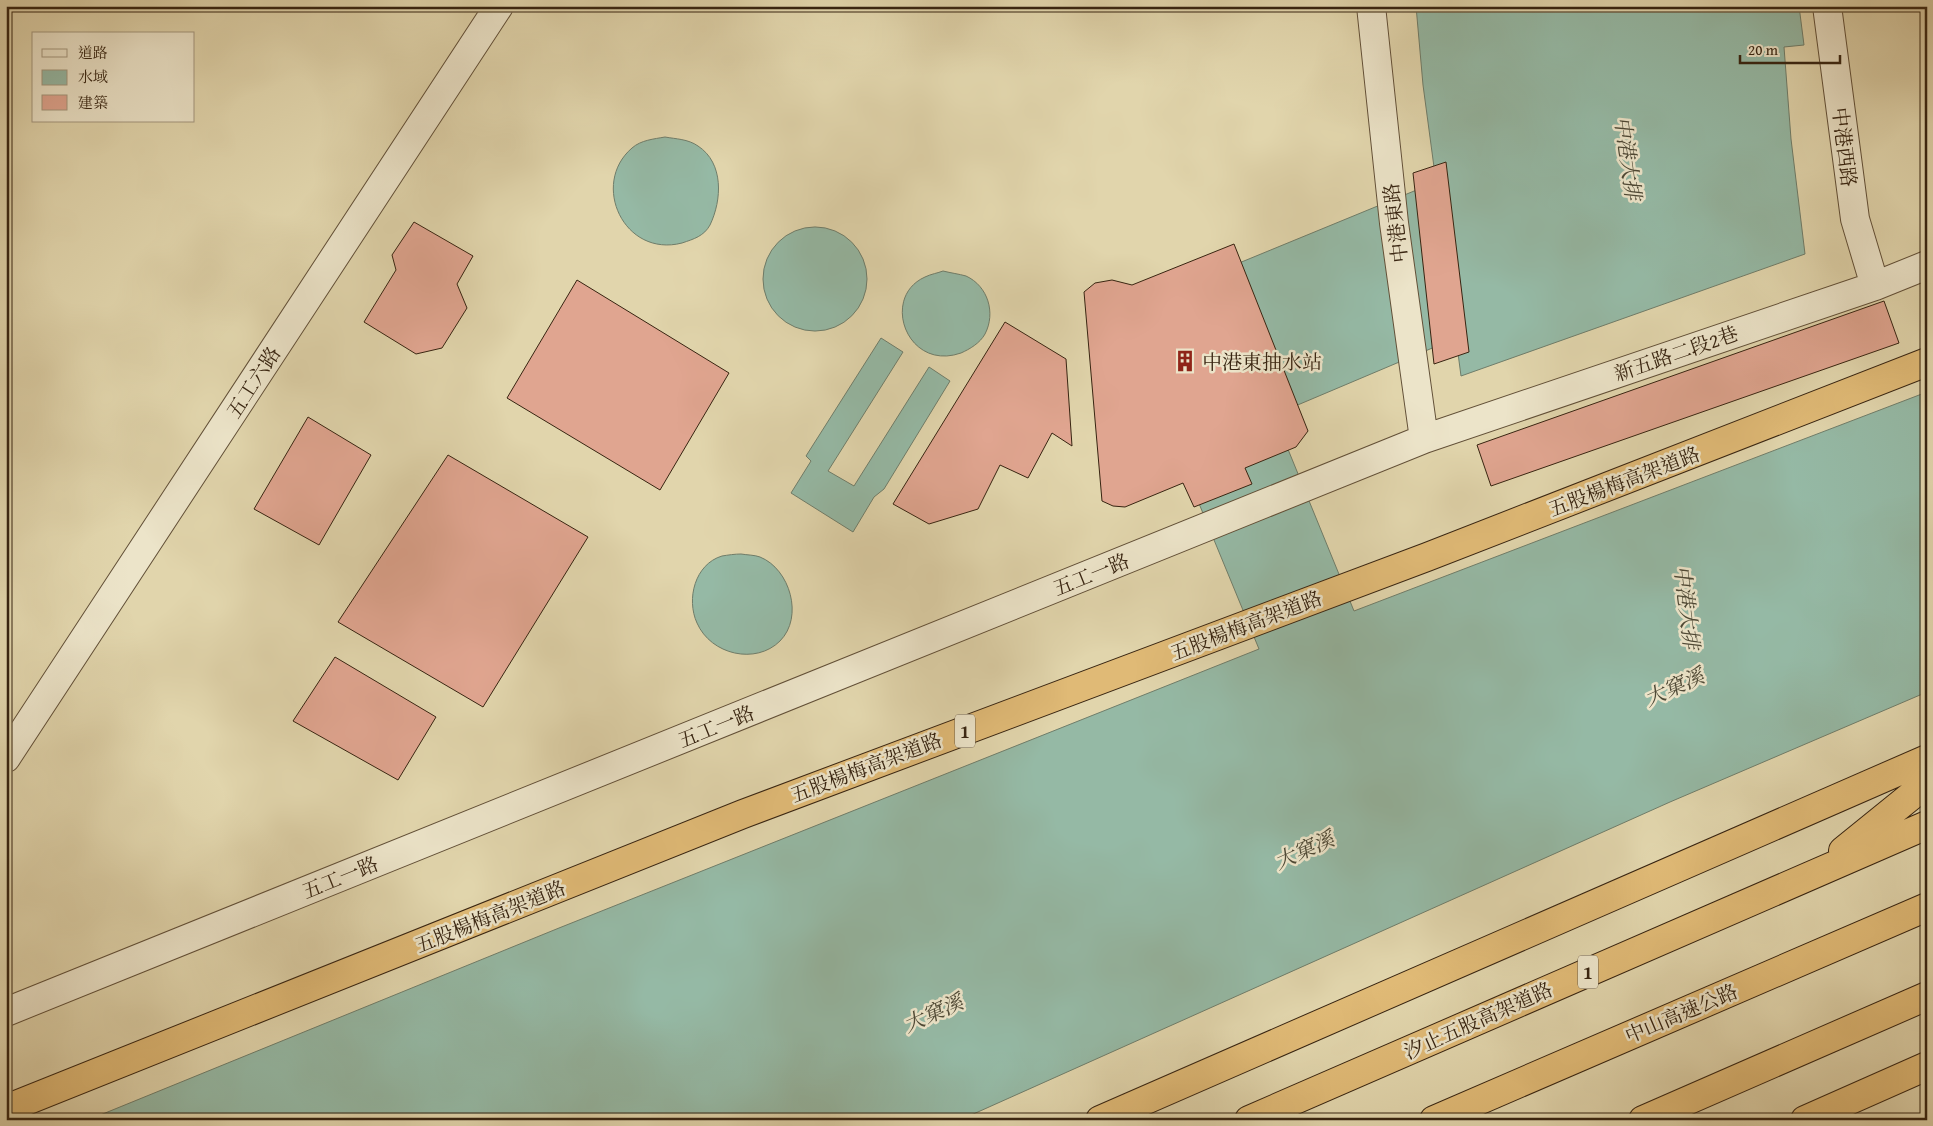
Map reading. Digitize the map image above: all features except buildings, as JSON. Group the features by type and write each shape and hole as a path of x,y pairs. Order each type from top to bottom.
{"highway":[{"name":"五股楊梅高架道路","path":"6,1109 743,814 1427,557 1927,362"},
{"path":"1100,1120 1927,760"},
{"path":"1819,871 1927,783"},
{"name":"汐止五股高架道路","path":"1249,1120 1927,825"},
{"name":"中山高速公路","path":"1434,1120 1927,907"},
{"path":"1643,1120 1927,996"},
{"path":"1805,1120 1927,1066"}],"street":[{"name":"中港東路","path":"1371,6 1394,223 1424,439"},
{"name":"中港西路","path":"1827,6 1855,219 1875,286"},
{"name":"五工六路","path":"6,758 494,8"},
{"name":"新五路二段2巷","path":"1424,439 1875,286 1927,265"},
{"name":"五工一路","path":"6,1012 1424,439"}],"water":[{"path":"1416,6 1799,6 1804,45 1784,47 1791,139 1805,254 1461,376 1456,338 1274,415 1354,611 1927,392 1927,692 1670,802 960,1120 88,1120 559,928 1259,649 1120,312 1436,182 1423,85"},
{"path":"665,137 690,142 706,153 713,162 716,172 718,194 714,215 705,232 682,243 661,245 644,240 630,229 620,215 614,198 614,180 620,163 632,148 652,139"},
{"path":"815,227 835,231 852,242 863,259 867,279 863,299 852,316 835,327 815,331 795,327 778,316 767,299 763,279 767,259 778,242 795,231"},
{"path":"943,271 966,276 980,286 988,301 990,317 985,334 978,343 961,353 942,356 926,352 914,343 906,330 902,315 904,300 911,287 925,277"},
{"path":"881,338 903,352 828,471 854,486 929,367 950,381 884,489 874,497 853,532 791,493 811,461 806,456"},
{"path":"741,554 760,557 770,563 779,572 790,594 792,607 787,631 780,641 759,653 735,653 712,643 697,623 692,604 695,584 705,566 722,556"}],"place":[{"name":"中港東抽水站","path":"1185,361"}],"water label":[{"name":"中港大排","path":"1628,158"},
{"name":"中港大排","path":"1687,607"},
{"name":"大窠溪","path":"1674,687"},
{"name":"大窠溪","path":"1304,850"},
{"name":"大窠溪","path":"933,1013"}]}
